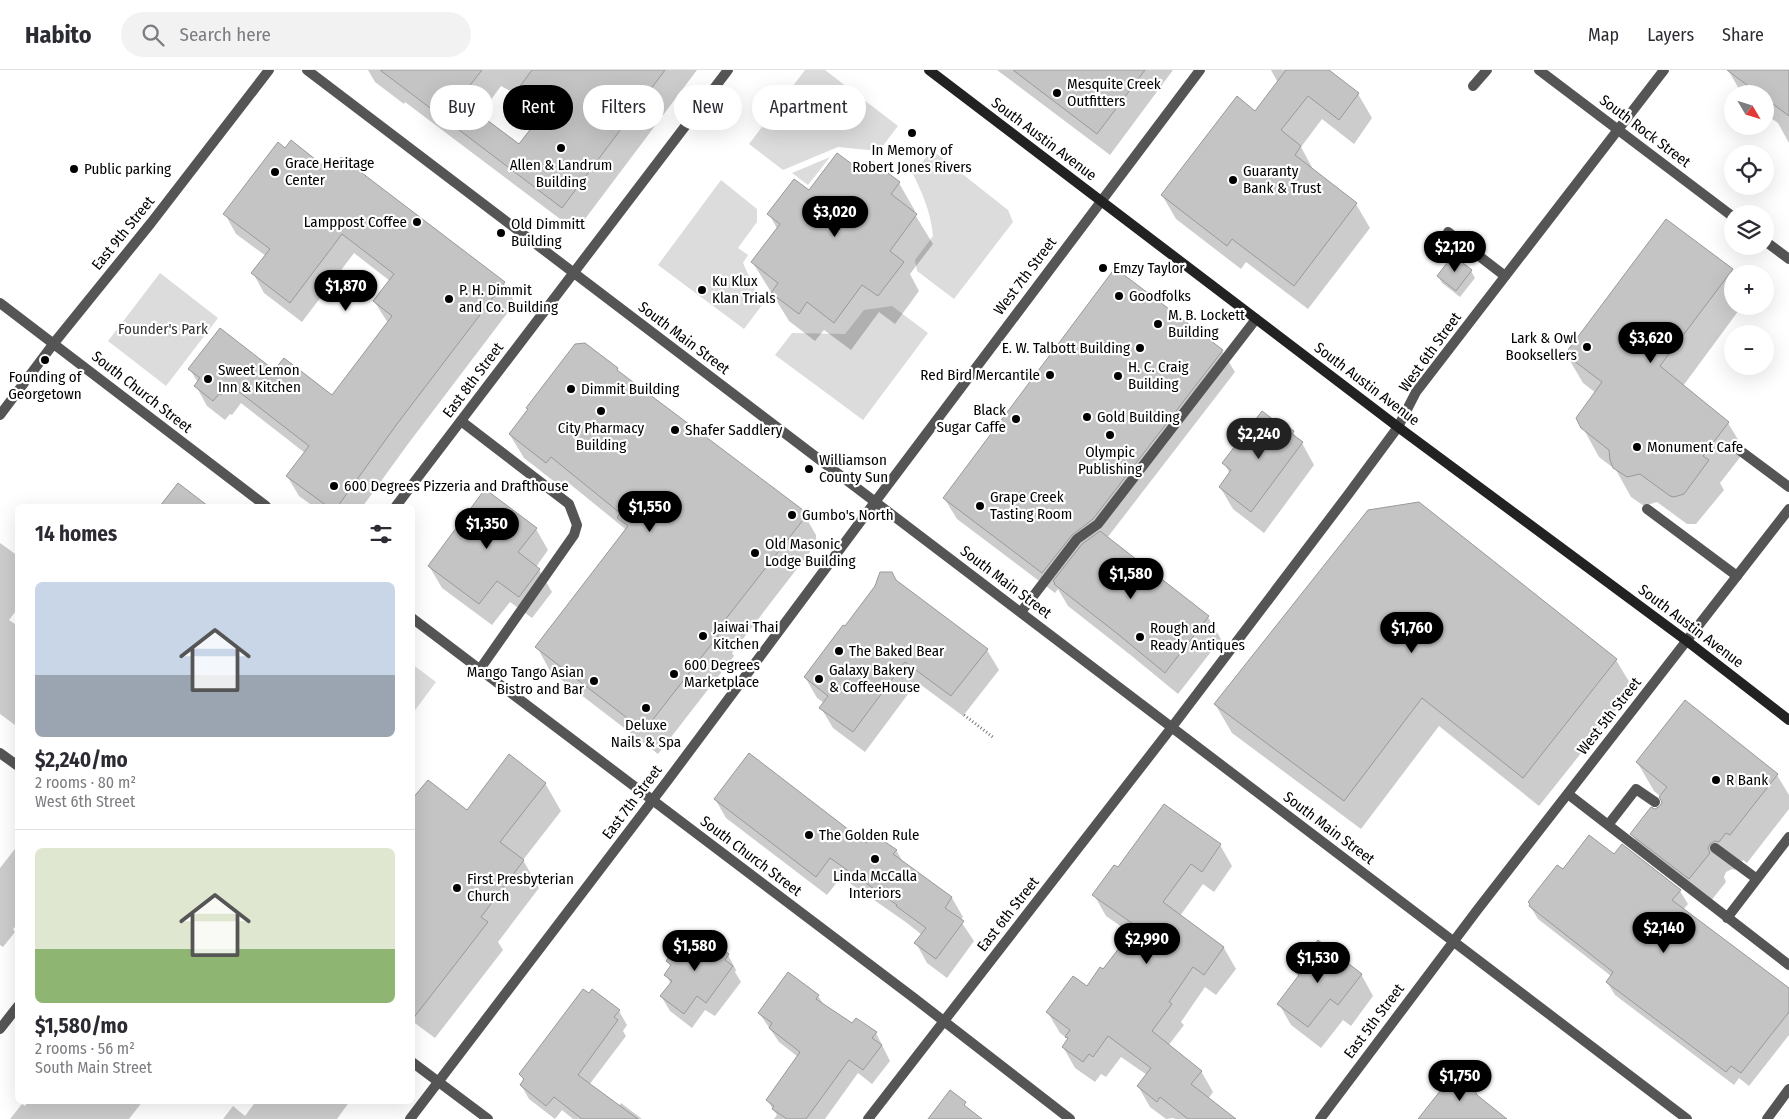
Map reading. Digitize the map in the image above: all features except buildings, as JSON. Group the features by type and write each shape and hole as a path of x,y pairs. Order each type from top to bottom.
{"main road":[{"name":"South Austin Avenue","path":"929,70 1398,427 1687,641 1789,720"}],"street":[{"name":"East 9th Street","path":"0,415 54,343 151,224 269,70"},
{"name":"South Main Street","path":"307,70 1687,1119"},
{"name":"East 8th Street","path":"398,504 728,70"},
{"name":"West 7th Street","path":"875,502 1100,200 1200,70"},
{"path":"1473,86 1486,70"},
{"name":"South Rock Street","path":"1539,70 1724,210"},
{"name":"West 6th Street","path":"1172,727 1398,427 1416,392 1664,70"},
{"path":"1448,232 1505,276"},
{"path":"1774,248 1789,259"},
{"name":"South Church Street","path":"0,302 263,504"},
{"path":"1020,612 1077,539 1098,524 1256,319"},
{"path":"461,421 569,504 577,525 574,535 480,669"},
{"path":"1738,449 1789,488"},
{"name":"East 7th Street","path":"410,1119 875,502"},
{"path":"1647,509 1737,576"},
{"name":"West 5th Street","path":"1453,941 1789,509"},
{"name":"South Church Street","path":"415,620 944,1021 1070,1119"},
{"name":"East 6th Street","path":"868,1119 1172,727"},
{"path":"0,752 15,764"},
{"path":"1608,825 1636,789 1655,802"},
{"path":"1568,794 1789,965"},
{"path":"1727,918 1789,837"},
{"path":"1714,848 1757,879"},
{"name":"East 5th Street","path":"1320,1119 1453,941"},
{"path":"0,1029 15,1010"},
{"path":"415,1064 488,1119"},
{"path":"1767,1119 1789,1089"}],"path":[{"path":"964,715 994,738"}],"green space":[{"path":"805,70 825,70 845,85 794,85"},
{"path":"866,101 898,126 879,151 838,147 783,170 749,144 760,130 866,130"},
{"path":"932,150 1008,210 1013,222 954,299 917,271 915,260 933,236 926,204 913,174"},
{"path":"830,157 808,185 792,173"},
{"path":"721,180 757,209 757,222 738,248 748,255 743,263 762,305 744,329 658,265"},
{"name":"Founder's Park","path":"160,273 218,318 166,386 108,341"},
{"path":"892,306 928,333 863,420 775,355 792,333 845,334 864,310"},
{"path":"415,666 436,682 415,710"}],"place":[{"name":"Mesquite Creek Outfitters","path":"1057,93"},
{"name":"In Memory of Robert Jones Rivers","path":"912,133"},
{"name":"Allen & Landrum Building","path":"561,148"},
{"name":"Public parking","path":"74,169"},
{"name":"Grace Heritage Center","path":"275,172"},
{"name":"Guaranty Bank & Trust","path":"1233,180"},
{"name":"Lamppost Coffee","path":"417,222"},
{"name":"Old Dimmitt Building","path":"501,233"},
{"name":"Emzy Taylor","path":"1103,268"},
{"name":"Ku Klux Klan Trials","path":"702,290"},
{"name":"Goodfolks","path":"1119,296"},
{"name":"P. H. Dimmit and Co. Building","path":"449,299"},
{"name":"M. B. Lockett Building","path":"1158,324"},
{"name":"Lark & Owl Booksellers","path":"1587,347"},
{"name":"E. W. Talbott Building","path":"1140,348"},
{"name":"Founding of Georgetown","path":"45,360"},
{"name":"Red Bird Mercantile","path":"1050,375"},
{"name":"H. C. Craig Building","path":"1118,376"},
{"name":"Sweet Lemon Inn & Kitchen","path":"208,379"},
{"name":"Dimmit Building","path":"571,389"},
{"name":"City Pharmacy Building","path":"601,411"},
{"name":"Gold Building","path":"1087,417"},
{"name":"Black Sugar Caffe","path":"1016,419"},
{"name":"Shafer Saddlery","path":"675,430"},
{"name":"Olympic Publishing","path":"1110,435"},
{"name":"Monument Cafe","path":"1637,447"},
{"name":"Williamson County Sun","path":"809,469"},
{"name":"600 Degrees Pizzeria and Drafthouse","path":"334,486"},
{"name":"Grape Creek Tasting Room","path":"980,506"},
{"name":"Gumbo's North","path":"792,515"},
{"name":"Old Masonic Lodge Building","path":"755,553"},
{"name":"Jaiwai Thai Kitchen","path":"703,636"},
{"name":"Rough and Ready Antiques","path":"1140,637"},
{"name":"The Baked Bear","path":"839,651"},
{"name":"600 Degrees Marketplace","path":"674,674"},
{"name":"Galaxy Bakery & CoffeeHouse","path":"819,679"},
{"name":"Mango Tango Asian Bistro and Bar","path":"594,681"},
{"name":"Deluxe Nails & Spa","path":"646,708"},
{"name":"R Bank","path":"1716,780"},
{"name":"The Golden Rule","path":"809,835"},
{"name":"Linda McCalla Interiors","path":"875,859"},
{"name":"First Presbyterian Church","path":"457,888"}]}
